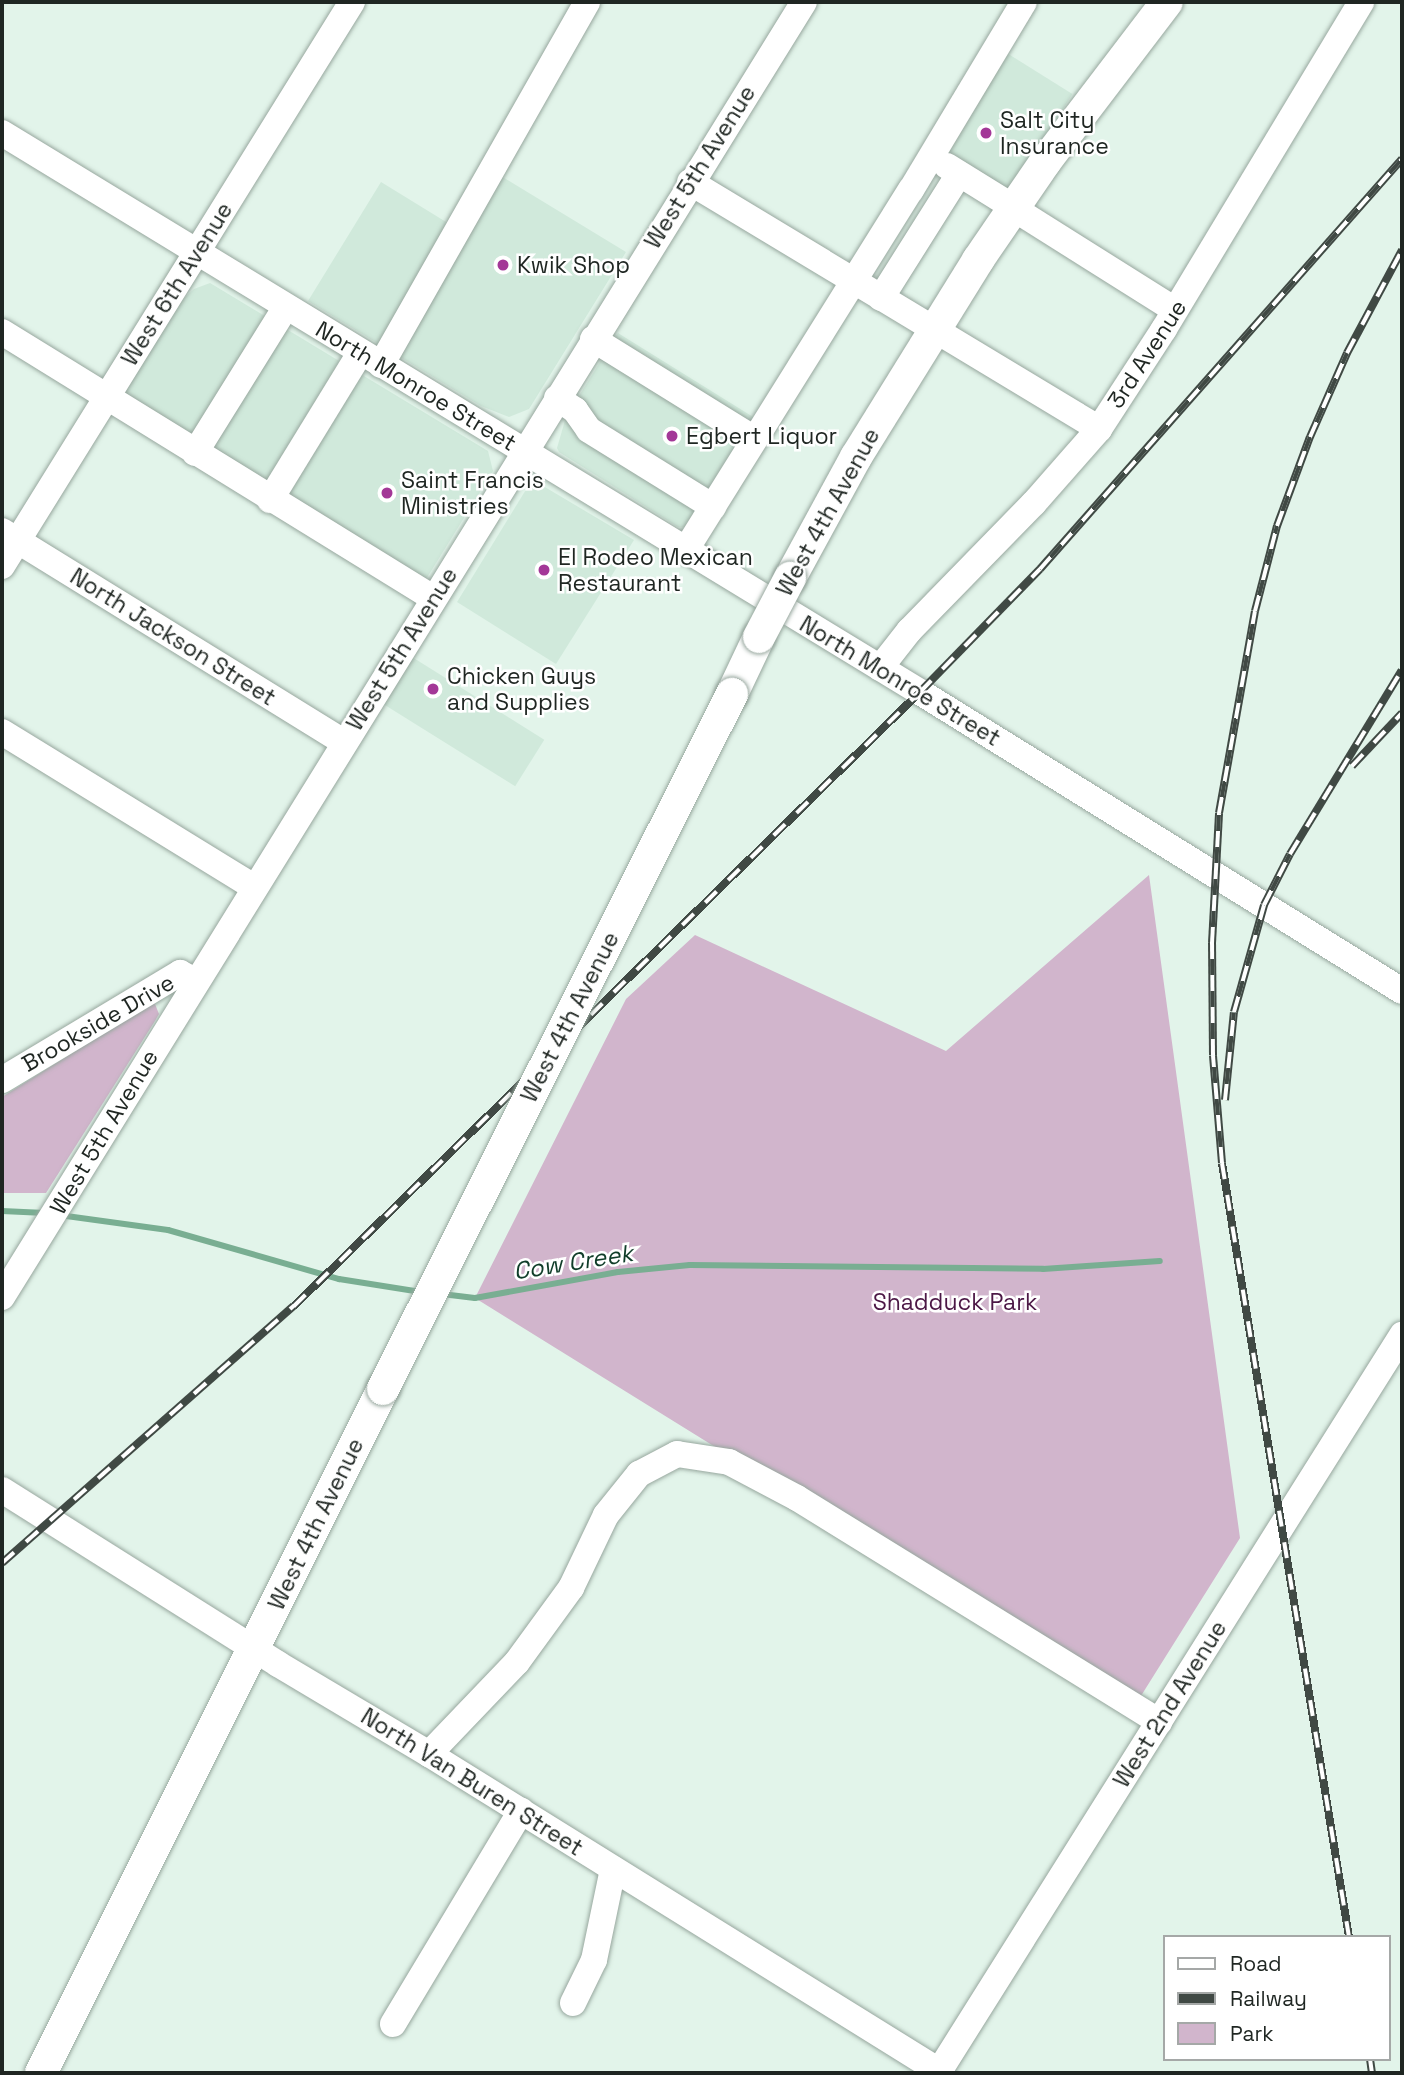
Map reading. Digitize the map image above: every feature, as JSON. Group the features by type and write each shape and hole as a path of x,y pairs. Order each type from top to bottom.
{"main road":[{"name":"West 4th Avenue","path":"41,2073 790,578 856,457 933,330 1013,208 1167,2"}],"street":[{"name":"West 6th Avenue","path":"2,566 10,536 106,399 352,2"},
{"path":"270,500 371,359 587,2"},
{"name":"West 5th Avenue","path":"2,1297 556,398 804,2"},
{"path":"685,551 1024,2"},
{"name":"3rd Avenue","path":"880,668 909,631 1034,503 1099,429 1175,310 1362,2"},
{"name":"North Monroe Street","path":"2,133 880,668 1402,991"},
{"path":"931,156 1175,310"},
{"path":"881,298 960,174"},
{"path":"690,182 1099,429"},
{"path":"195,453 286,307"},
{"path":"2,332 106,399 433,598"},
{"path":"593,339 754,439"},
{"path":"556,398 575,410 589,430 713,507"},
{"name":"North Jackson Street","path":"10,536 344,742"},
{"path":"2,732 254,887"},
{"name":"Brookside Drive","path":"2,1080 180,973 196,981"},
{"name":"West 2nd Avenue","path":"940,2073 1402,1335"},
{"path":"429,1754 517,1661 571,1588 606,1515 639,1474 677,1454 729,1462 797,1498 1158,1722"},
{"name":"North Van Buren Street","path":"2,1490 940,2073"},
{"path":"393,2024 521,1811"},
{"path":"573,2003 594,1960 613,1869"}],"shaded area":[{"path":"1002,50 1072,94 1009,195 939,151"},
{"path":"486,167 626,252 529,409 509,417 481,406 308,301 381,182 451,225"},
{"path":"210,283 488,451 493,471 423,584 120,398 180,302 194,289"},
{"path":"618,333 758,420 689,528 678,527 559,452 557,448 566,417"},
{"path":"538,483 634,540 556,664 457,602 527,488"},
{"path":"412,657 544,740 515,786 383,704"}],"green space":[{"name":"Shadduck Park","path":"1149,875 1240,1538 1134,1707 475,1298 626,999 695,935 946,1051"},
{"path":"155,1004 159,1014 155,1021 46,1193 2,1193 2,1097 149,1005"}],"waterway":[{"name":"Cow Creek","path":"2,1211 45,1213"},
{"name":"Cow Creek","path":"59,1215 168,1230 339,1279 421,1292"},
{"name":"Cow Creek","path":"442,1294 475,1298 618,1272 690,1265 1043,1269 1160,1261"}],"railway":[{"path":"2,1563 294,1306 920,692 1040,569 1402,159"},
{"path":"1349,1935 1222,1163 1213,1055 1212,943 1219,813 1255,611 1277,526 1310,437 1347,353 1402,250"},
{"path":"1225,1100 1234,1012 1264,905 1290,854 1402,670"},
{"path":"1352,766 1402,713"},
{"path":"1370,2061 1372,2073"}],"place":[{"name":"Salt City Insurance","path":"986,133"},
{"name":"Kwik Shop","path":"503,265"},
{"name":"Egbert Liquor","path":"672,436"},
{"name":"Saint Francis Ministries","path":"387,493"},
{"name":"El Rodeo Mexican Restaurant","path":"544,570"},
{"name":"Chicken Guys and Supplies","path":"433,689"}]}
